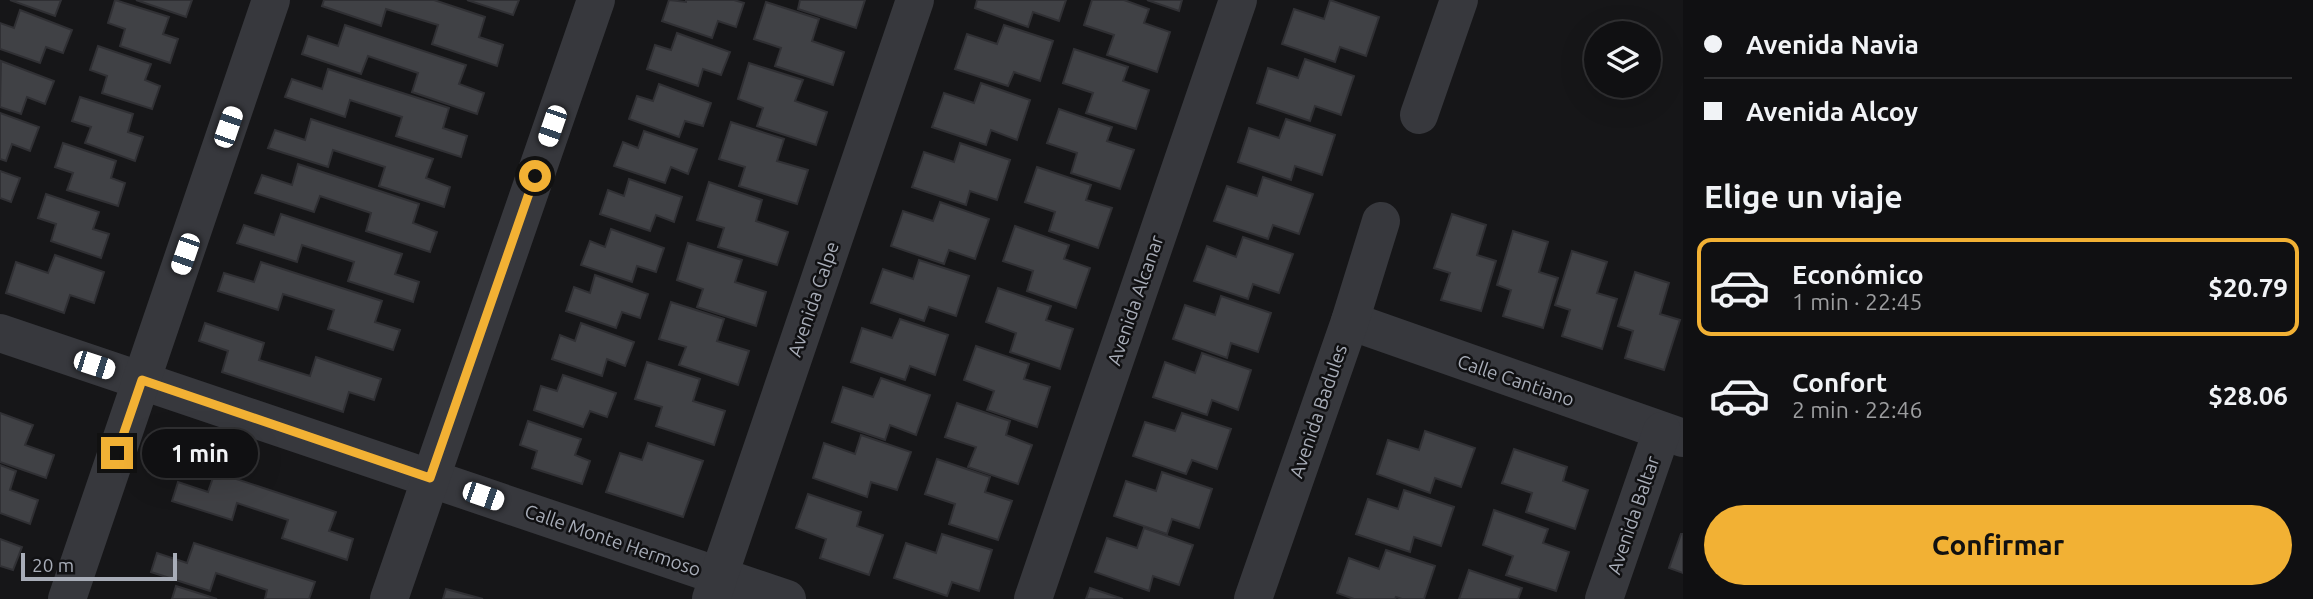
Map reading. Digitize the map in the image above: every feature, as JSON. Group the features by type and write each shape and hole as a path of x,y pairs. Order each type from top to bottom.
{"street":[{"path":"67,599 271,0"},
{"path":"389,599 596,0"},
{"name":"Avenida Calpe","path":"715,587 915,0"},
{"name":"Avenida Alcanar","path":"1032,599 1238,0"},
{"path":"1419,115 1459,0"},
{"name":"Avenida Badules","path":"1252,599 1350,321 1381,221"},
{"name":"Calle Cantiano","path":"1350,321 1672,435"},
{"name":"Calle Monte Hermoso","path":"0,333 430,478 715,587 788,599"},
{"name":"Avenida Baltar","path":"1604,599 1672,435"}],"building":[{"path":"10,0 61,0 55,16"},
{"path":"115,0 169,17 163,34 178,39 170,63 120,46 125,29 108,23"},
{"path":"136,0 192,0 186,17"},
{"path":"324,0 434,0 485,17 479,37 503,45 497,66 432,44 438,25 386,9 381,26 322,6"},
{"path":"467,0 519,0 513,15"},
{"path":"669,0 734,0 744,3 736,27 718,21 712,38 662,21"},
{"path":"800,0 865,0 856,28 798,9"},
{"path":"977,0 1066,0 1059,21 1033,12 1028,27 975,8"},
{"path":"1092,0 1124,0 1149,9 1144,23 1170,32 1157,72 1107,55 1114,35 1084,25"},
{"path":"1147,0 1182,0 1179,11"},
{"path":"1330,0 1379,17 1366,56 1340,47 1335,62 1282,44 1294,9 1324,19"},
{"path":"766,2 819,19 812,41 844,52 833,85 775,66 781,48 754,39"},
{"path":"20,10 72,30 63,53 46,47 40,63 0,49 0,23 14,28"},
{"path":"345,25 466,65 459,84 484,93 477,114 412,92 418,73 368,56 361,74 302,54 308,36 338,46"},
{"path":"1004,25 1053,41 1040,81 1014,72 1008,86 955,69 967,34 997,44"},
{"path":"677,33 730,52 721,75 703,69 698,86 647,69 655,45 671,50"},
{"path":"98,46 151,64 145,80 160,86 152,109 102,93 107,76 90,70"},
{"path":"1074,49 1128,67 1123,81 1149,90 1136,129 1086,113 1093,93 1063,83"},
{"path":"1305,59 1354,76 1341,115 1315,106 1310,121 1257,103 1268,68 1298,78"},
{"path":"1,61 54,81 45,104 27,97 21,114 0,107"},
{"path":"749,63 803,80 795,101 827,112 816,145 757,126 763,108 738,99"},
{"path":"328,69 449,108 443,128 467,136 461,157 396,136 402,117 350,100 345,117 285,97 292,79 322,89"},
{"path":"981,83 1030,100 1017,140 991,130 986,145 932,127 944,93 974,103"},
{"path":"659,84 711,103 703,126 685,121 679,137 629,119 637,96 653,101"},
{"path":"80,97 133,114 128,132 143,137 135,161 85,143 91,127 72,121"},
{"path":"1059,109 1112,127 1107,141 1134,150 1120,189 1071,173 1077,153 1047,143"},
{"path":"0,113 39,127 30,151 12,144 6,161 0,159"},
{"path":"311,119 433,159 426,178 450,187 444,207 379,186 385,167 333,150 328,167 268,148 275,130 305,140"},
{"path":"1286,119 1335,135 1322,175 1295,166 1291,180 1238,162 1249,128 1279,138"},
{"path":"731,122 784,139 777,161 808,170 797,204 739,186 745,167 719,159"},
{"path":"644,131 697,149 688,174 671,167 665,183 614,166 623,142 638,148"},
{"path":"63,143 116,161 111,178 125,183 118,206 67,190 73,173 55,167"},
{"path":"960,143 1010,160 997,200 970,191 966,205 912,187 924,152 954,162"},
{"path":"298,164 419,204 413,223 437,232 430,252 366,231 371,213 320,196 314,212 255,193 262,175 292,185"},
{"path":"1037,167 1091,185 1086,200 1112,208 1098,248 1049,231 1055,212 1025,202"},
{"path":"0,171 20,178 11,202 0,198"},
{"path":"1263,177 1313,194 1299,234 1273,225 1268,239 1214,221 1227,186 1257,196"},
{"path":"629,179 682,197 674,222 656,215 650,231 600,214 608,190 624,196"},
{"path":"709,182 762,200 756,221 788,232 777,265 718,247 724,228 697,220"},
{"path":"46,194 99,212 93,229 109,234 101,258 51,241 56,224 38,218"},
{"path":"940,202 989,219 975,259 949,250 944,264 891,246 903,211 933,221"},
{"path":"281,214 402,254 395,274 419,282 413,302 348,281 354,262 302,245 297,262 237,243 244,225 274,235"},
{"path":"1452,214 1486,225 1477,255 1496,261 1481,311 1441,300 1450,273 1434,268"},
{"path":"1015,226 1069,245 1064,259 1090,268 1076,308 1027,291 1033,271 1003,261"},
{"path":"611,229 664,248 656,272 637,266 632,282 581,265 590,241 605,247"},
{"path":"1513,231 1548,242 1539,272 1558,278 1543,328 1503,316 1511,290 1497,285"},
{"path":"1243,237 1293,254 1279,293 1253,284 1248,299 1194,281 1207,246 1236,257"},
{"path":"688,243 742,260 735,282 766,292 756,326 697,307 703,289 677,280"},
{"path":"1572,251 1607,262 1597,293 1617,299 1602,349 1562,336 1570,310 1555,305"},
{"path":"55,255 104,272 94,303 70,295 64,313 6,293 16,262 48,273"},
{"path":"919,260 969,276 956,316 929,307 924,321 871,303 883,269 913,279"},
{"path":"261,262 382,301 375,322 400,330 393,350 328,329 334,310 283,294 278,310 218,291 224,273 254,282"},
{"path":"1635,272 1669,283 1660,314 1680,320 1664,370 1625,358 1633,331 1618,326"},
{"path":"595,275 648,294 640,318 622,312 616,328 566,311 574,287 590,293"},
{"path":"998,288 1051,306 1046,320 1073,329 1060,369 1010,352 1016,333 986,322"},
{"path":"1221,296 1271,313 1258,352 1231,343 1227,358 1173,339 1185,305 1215,315"},
{"path":"671,302 724,319 717,341 749,351 738,385 679,365 686,347 659,339"},
{"path":"900,319 948,335 935,375 910,366 905,380 851,362 862,328 892,338"},
{"path":"205,323 264,343 259,360 310,376 316,357 381,379 374,400 349,392 343,412 222,372 228,351 199,341"},
{"path":"581,323 634,342 625,366 607,359 602,376 552,359 560,335 575,341"},
{"path":"976,346 1029,364 1024,379 1050,387 1037,427 987,410 994,391 964,380"},
{"path":"1202,353 1251,370 1238,410 1212,400 1207,415 1153,397 1165,362 1195,373"},
{"path":"647,362 700,379 693,401 725,411 714,445 656,426 662,407 635,399"},
{"path":"563,375 616,393 607,417 590,411 583,427 534,410 541,386 557,391"},
{"path":"881,378 930,395 916,435 890,425 885,440 832,422 843,387 873,397"},
{"path":"957,403 1010,421 1006,435 1032,445 1018,484 968,467 976,447 945,437"},
{"path":"0,413 33,425 25,445 54,455 46,478 0,462"},
{"path":"1182,413 1231,429 1217,469 1192,460 1186,474 1133,456 1145,422 1175,431"},
{"path":"528,421 581,439 575,455 590,461 582,484 532,468 537,451 520,445"},
{"path":"1425,431 1475,448 1461,487 1435,478 1430,493 1377,474 1388,440 1419,450"},
{"path":"861,435 911,452 897,490 871,482 867,497 813,478 824,443 855,454"},
{"path":"648,443 703,461 683,517 606,492 620,453 642,460"},
{"path":"1514,449 1567,467 1563,481 1588,490 1575,529 1526,512 1532,493 1502,483"},
{"path":"937,459 990,477 985,492 1012,501 998,540 949,524 955,504 925,494"},
{"path":"0,465 16,471 10,490 38,500 30,524 0,513"},
{"path":"215,472 336,512 329,531 353,539 347,560 282,538 288,520 237,503 232,520 172,501 178,482 208,492"},
{"path":"1162,472 1212,489 1199,528 1172,519 1167,534 1114,516 1126,481 1156,491"},
{"path":"1404,490 1454,507 1441,546 1414,537 1410,552 1356,534 1368,499 1398,509"},
{"path":"808,494 861,512 857,526 883,535 869,575 820,558 826,539 796,528"},
{"path":"1494,510 1548,529 1543,543 1569,552 1556,591 1506,575 1513,556 1483,545"},
{"path":"1144,528 1193,545 1179,585 1153,576 1149,591 1095,572 1107,538 1137,548"},
{"path":"942,534 992,550 979,591 952,582 947,596 894,578 906,543 936,553"},
{"path":"1683,534 1683,573 1669,568"},
{"path":"0,539 22,547 13,570 0,566"},
{"path":"194,543 315,582 309,599 265,599 267,590 216,573 210,591 151,572 157,553 187,563"},
{"path":"1386,550 1435,566 1424,599 1354,599 1337,593 1349,558 1379,569"},
{"path":"1469,570 1522,588 1518,599 1459,599"},
{"path":"176,586 217,599 172,599"},
{"path":"1090,588 1123,599 1086,599"},
{"path":"446,589 483,599 443,599"}],"route":[{"path":"117,453 142,380 430,478 535,176"}]}
